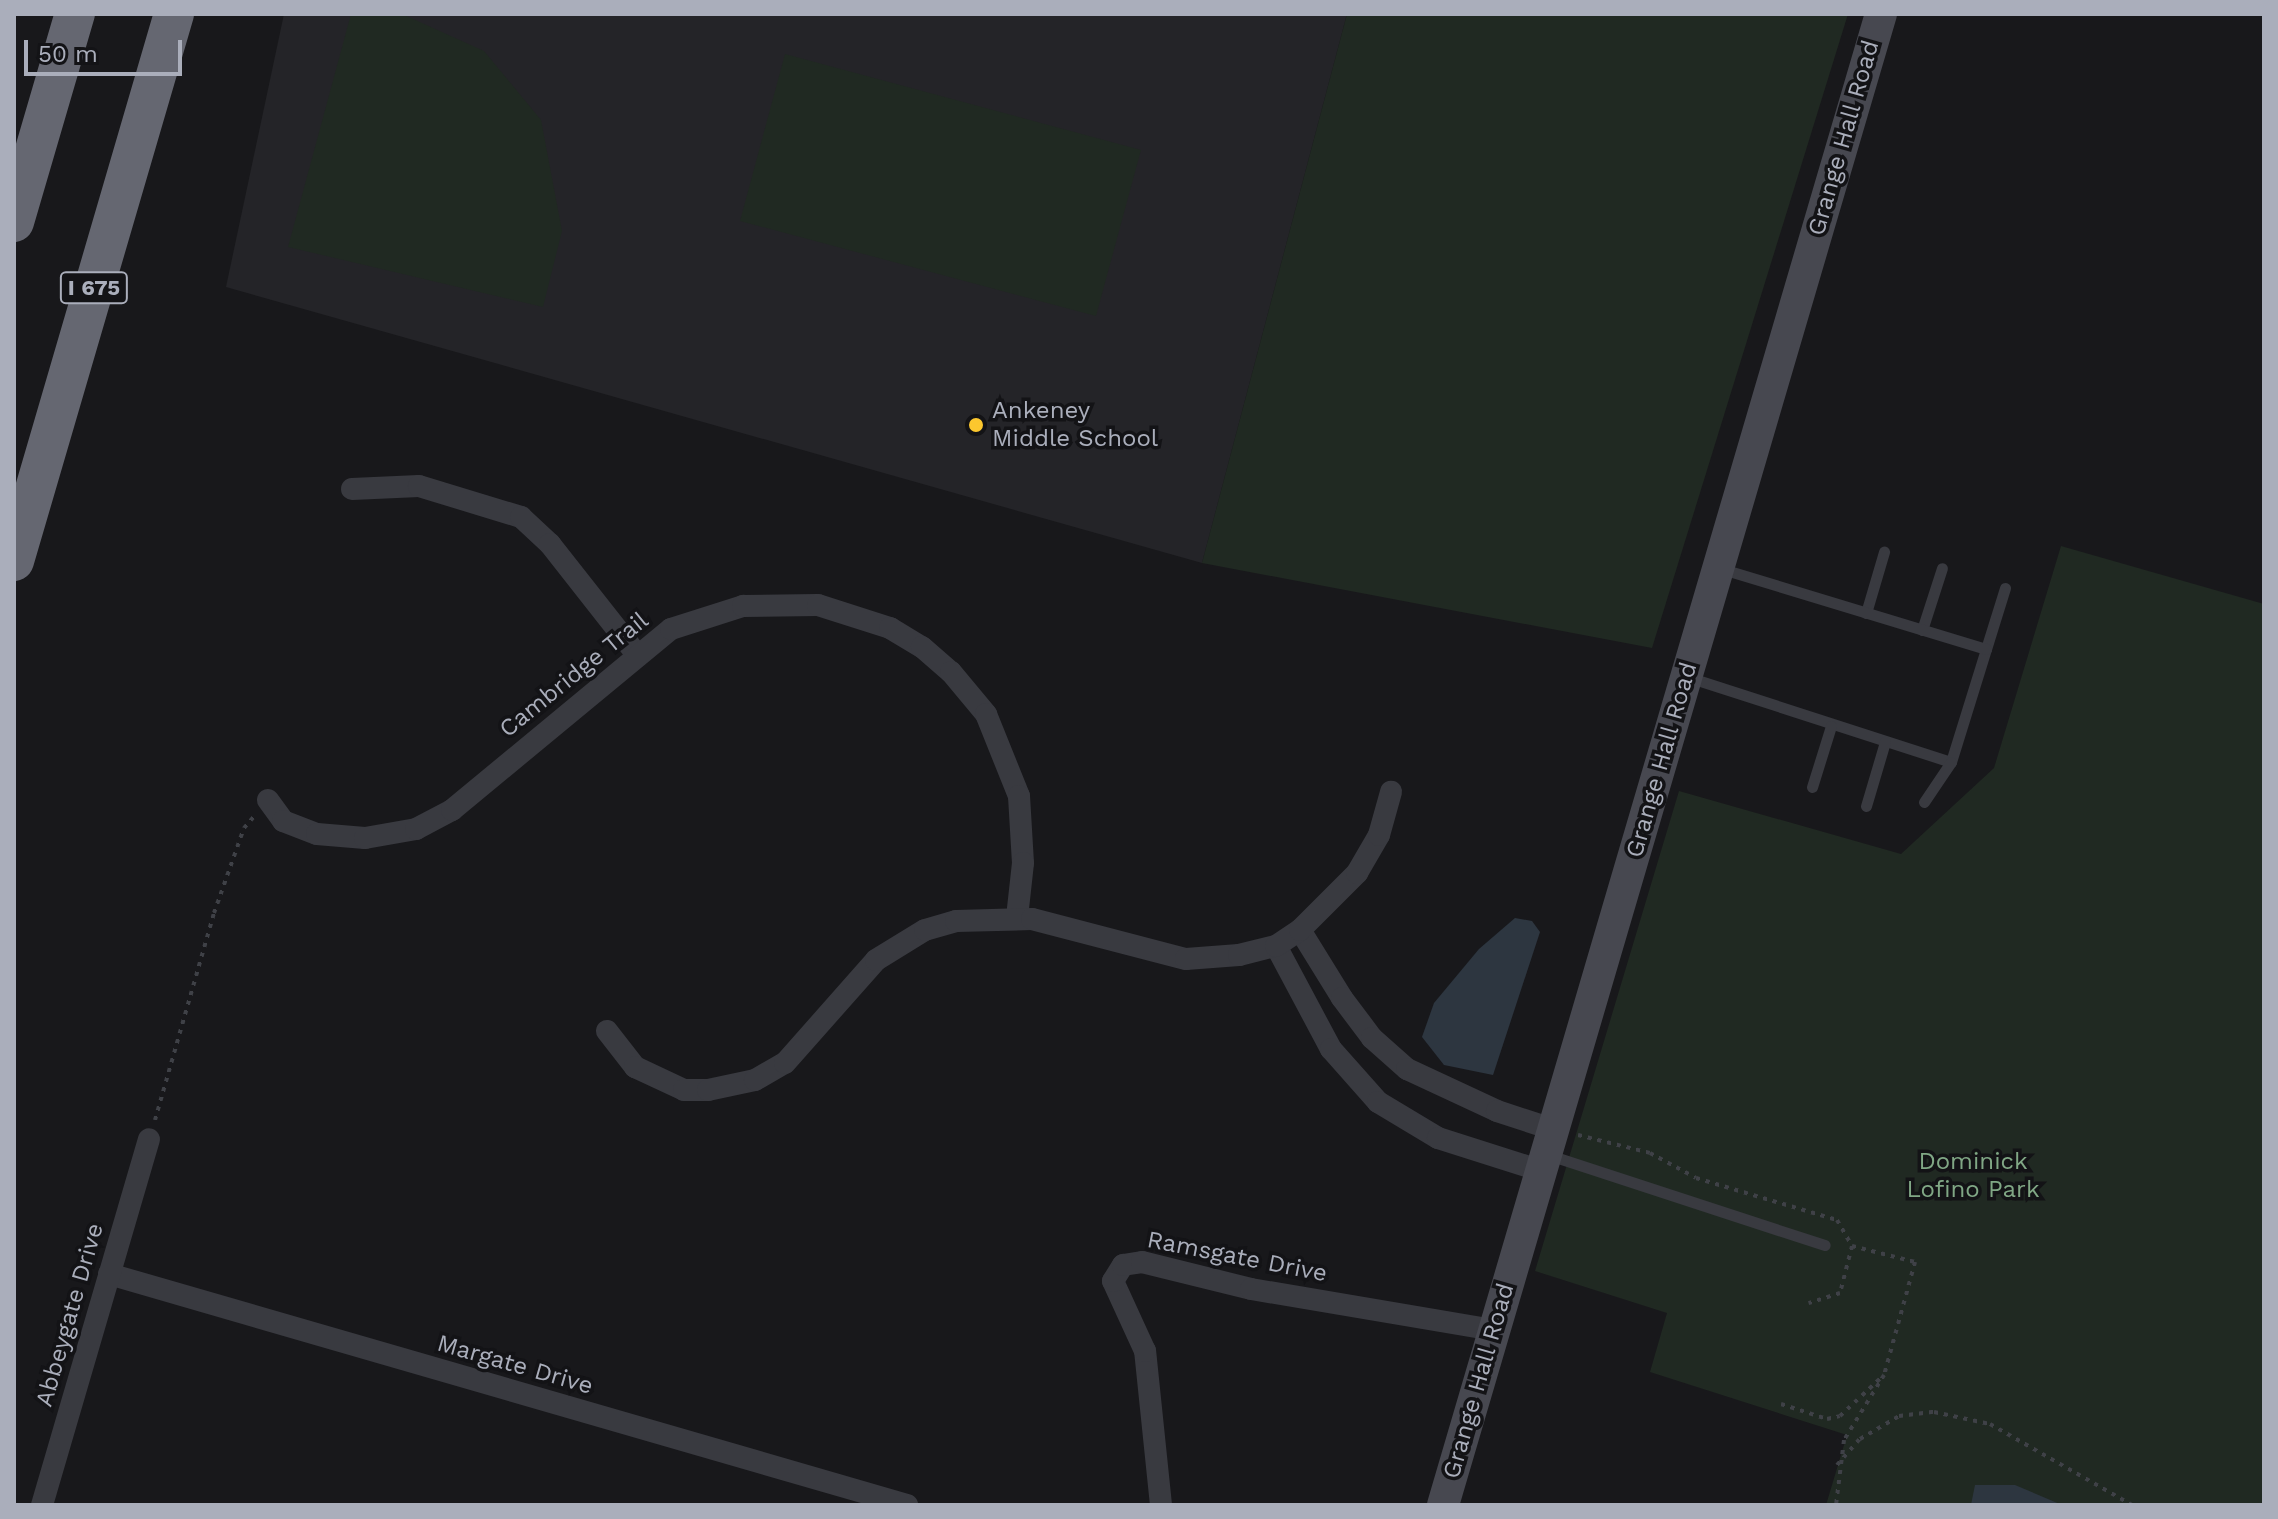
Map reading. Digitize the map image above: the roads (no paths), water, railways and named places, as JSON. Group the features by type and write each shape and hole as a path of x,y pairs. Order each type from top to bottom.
{"highway":[{"path":"14,222 75,14"},
{"name":"I 675","path":"14,561 174,14"}],"street":[{"name":"Grange Hall Road","path":"1443,1505 1881,14"},
{"path":"352,489 419,486 480,501 521,517 550,544 638,656"},
{"name":"Cambridge Trail","path":"268,800 283,821 317,834 365,838 416,829 452,810 671,629 706,615 781,602 855,614 922,647 976,700 1010,763 1023,833 1017,917"},
{"path":"607,1031 635,1067 684,1090 732,1087 766,1075 802,1049 857,978 898,945 956,921 1017,917 1186,959 1239,955 1276,946 1300,930 1357,873 1379,835 1391,792"},
{"path":"1300,930 1372,1038 1407,1069 1482,1105 1545,1151"},
{"path":"1276,946 1331,1049 1378,1102 1438,1138 1545,1151"},
{"name":"Abbeygate Drive","path":"42,1505 149,1139"},
{"name":"Ramsgate Drive","path":"1161,1505 1145,1351 1115,1292 1116,1273 1123,1265 1142,1262 1251,1289 1494,1330"},
{"name":"Margate Drive","path":"109,1274 907,1505"}],"lane":[{"path":"1866,613 1884,552"},
{"path":"1718,568 1986,649"},
{"path":"1922,630 1942,568"},
{"path":"1924,802 1951,762 2005,588"},
{"path":"1686,677 1951,762"},
{"path":"1812,787 1831,726"},
{"path":"1866,806 1885,742"},
{"path":"1545,1151 1825,1245"}],"place":[{"name":"Ankeney Middle School","path":"976,425"}],"park label":[{"name":"Dominick Lofino Park","path":"1973,1176"}]}
